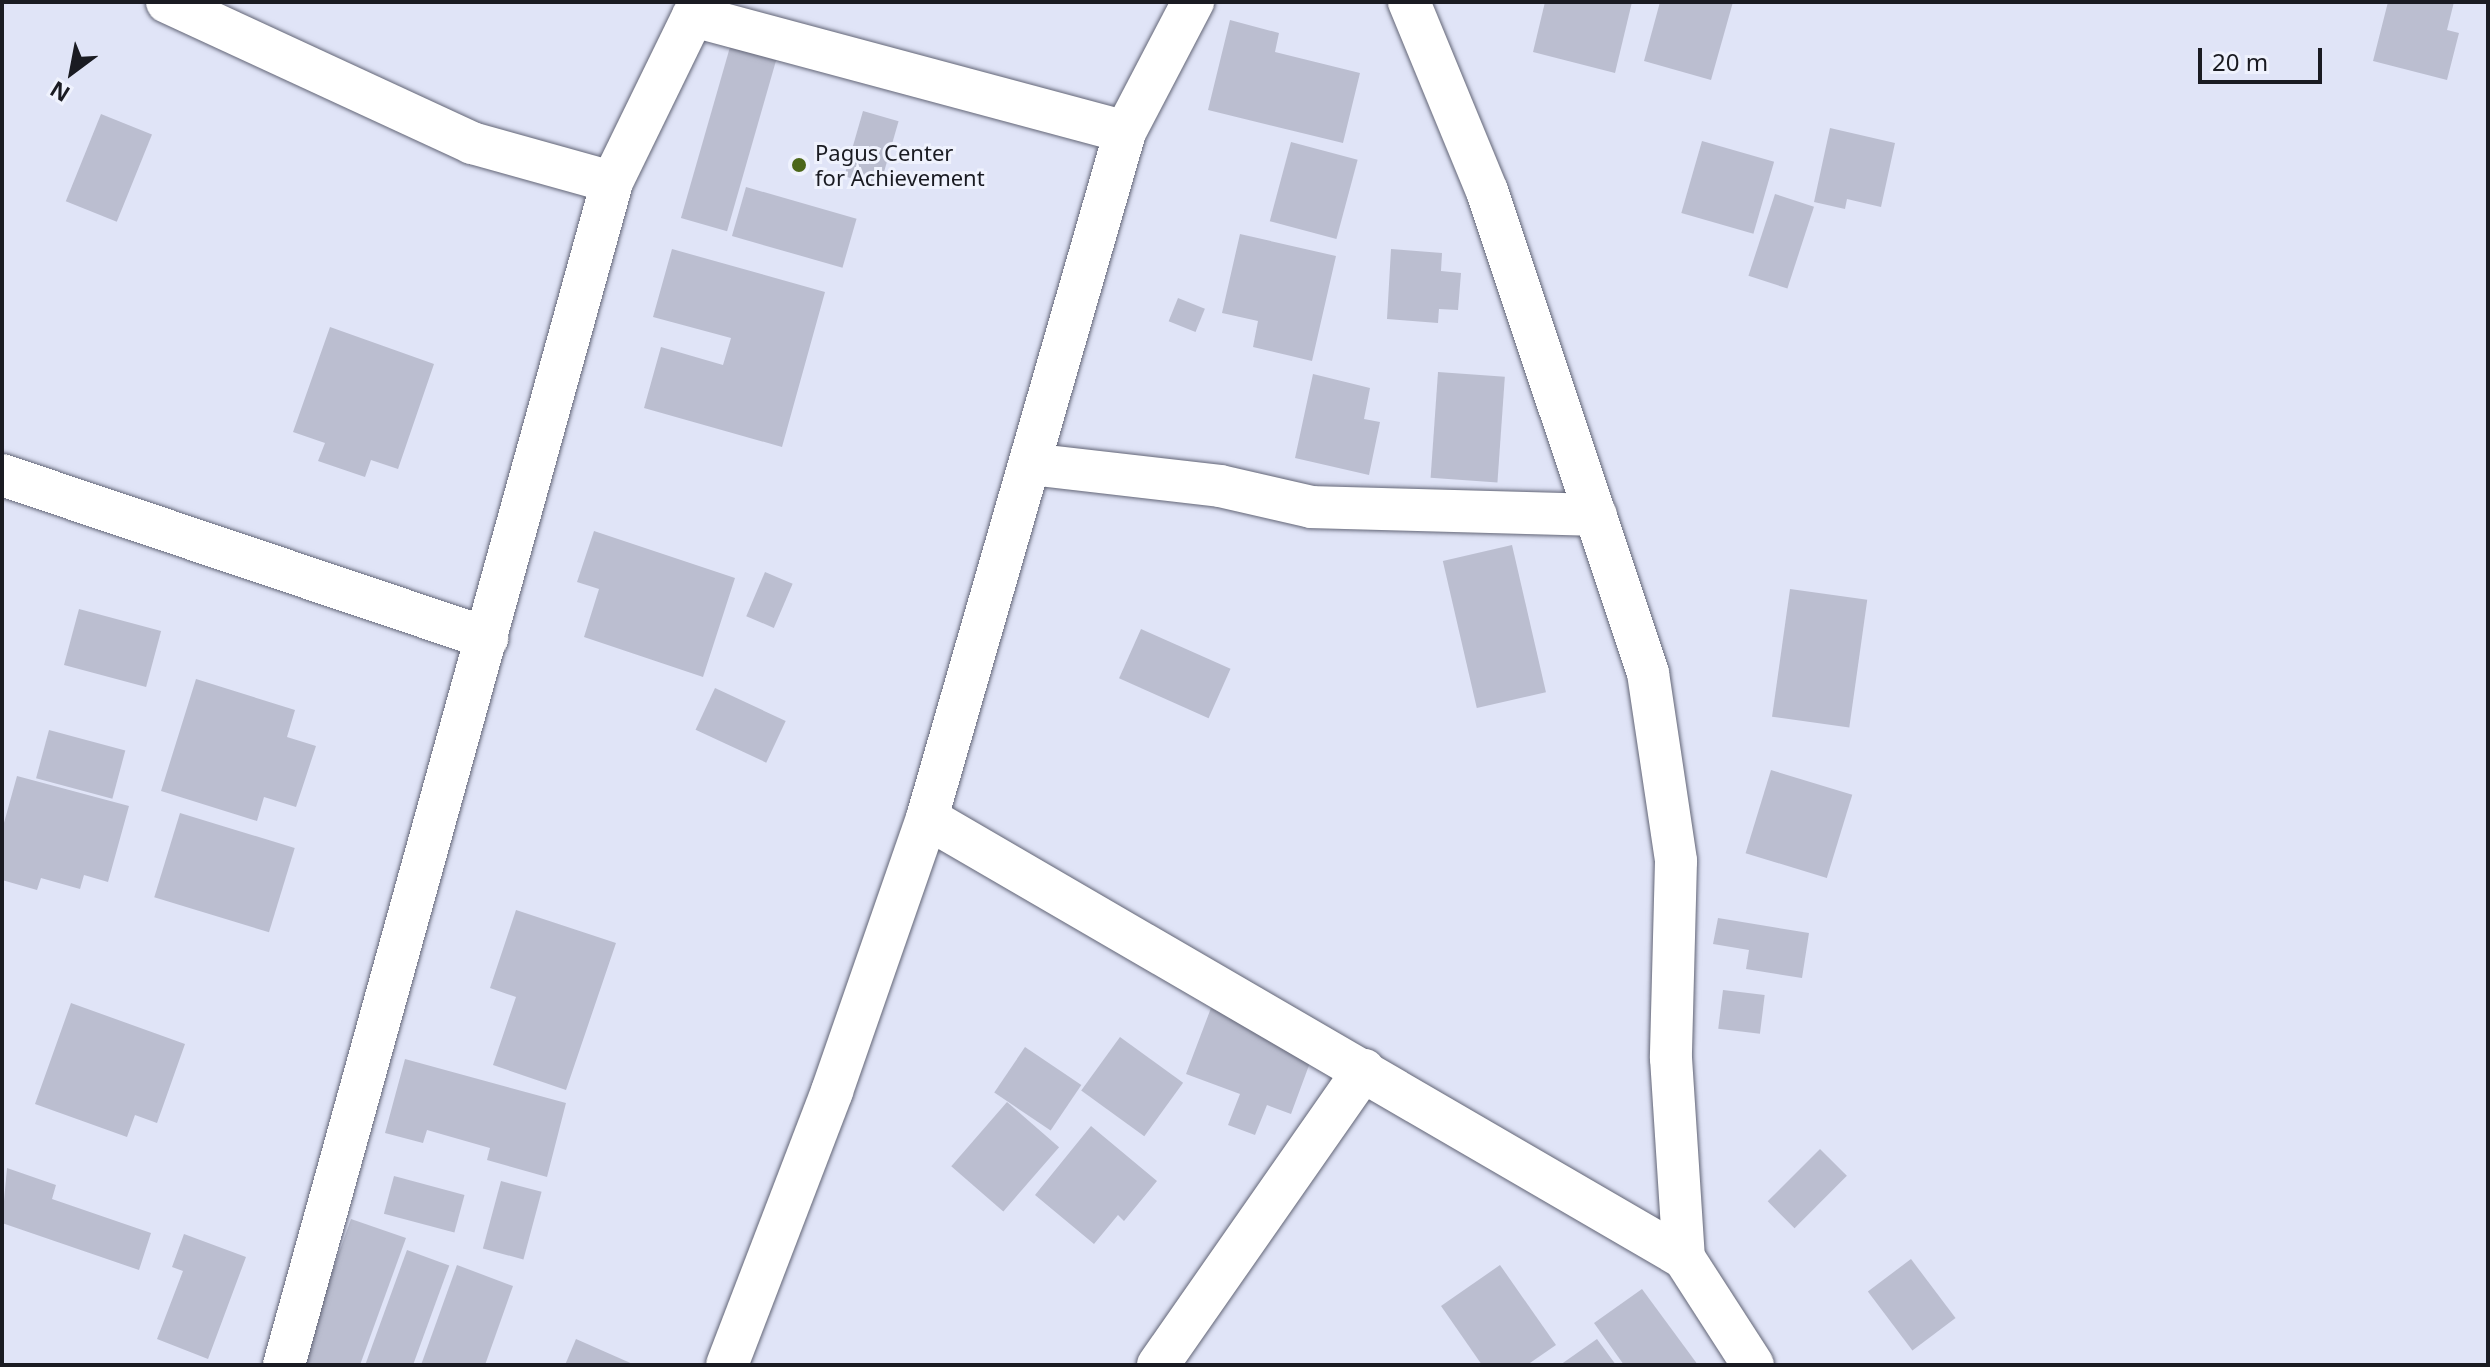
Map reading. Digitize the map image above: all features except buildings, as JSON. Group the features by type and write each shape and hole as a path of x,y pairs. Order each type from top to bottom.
{"street":[{"path":"167,2 472,143 612,182"},
{"path":"727,1365 832,1091 927,818 1125,132 1193,2"},
{"path":"1409,2 1487,191 1648,673 1676,861 1671,1058 1684,1258"},
{"path":"284,1365 612,182 693,16 1125,132"},
{"path":"1030,464 1220,486 1312,507 1596,515"},
{"path":"2,475 487,638"},
{"path":"927,818 1684,1258 1753,1365"},
{"path":"1158,1365 1364,1070"}],"place":[{"name":"Pagus Center for Achievement","path":"799,165"}]}
